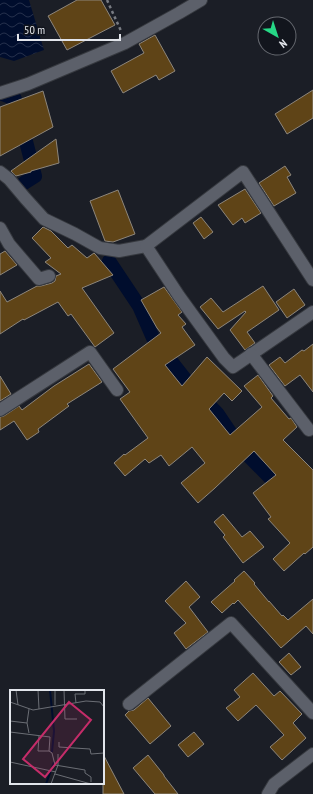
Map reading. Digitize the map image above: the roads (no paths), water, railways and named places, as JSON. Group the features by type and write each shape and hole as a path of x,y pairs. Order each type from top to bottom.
{"street":[{"path":"0,93 28,84 125,43 201,0"},
{"path":"0,172 9,179 44,219 76,234 100,248 119,251 146,246 243,172 313,280"},
{"path":"0,228 9,244 39,279 49,276"},
{"path":"146,246 178,296 224,358 233,366 313,312"},
{"path":"0,410 90,352 117,390"},
{"path":"251,354 309,430"},
{"path":"129,704 231,623 313,713"},
{"path":"268,794 274,784 313,754"}],"water":[{"path":"0,0 29,0 44,50 14,61 0,57"}],"waterway":[{"path":"0,93 15,99 35,176 24,183"},
{"path":"109,261 139,306 153,338 189,384 217,413 240,447 284,492"}]}
